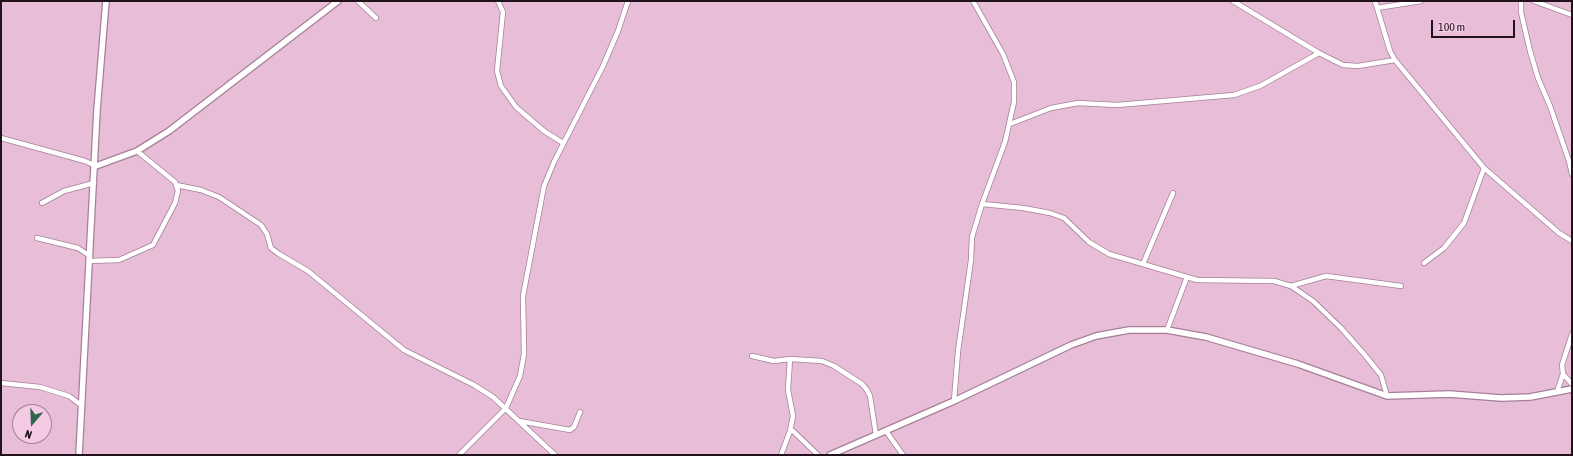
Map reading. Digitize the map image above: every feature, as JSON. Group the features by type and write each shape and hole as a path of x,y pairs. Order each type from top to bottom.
{"street":[{"path":"79,455 80,406 96,166 97,110 106,1"},
{"path":"1,138 79,159 96,166 138,151 199,110 338,1"},
{"path":"358,1 376,18"},
{"path":"498,1 503,12 497,71 501,86 516,107 544,131 563,143"},
{"path":"459,455 505,409 520,376 524,354 523,296 538,210 544,186 563,143 603,66 618,32 628,1"},
{"path":"954,401 958,351 971,260 972,237 1010,124 1014,102 1014,82 1003,54 973,1"},
{"path":"1233,1 1319,53 1343,65 1358,66 1395,60"},
{"path":"1375,1 1390,51 1395,60 1484,168 1559,233 1572,242"},
{"path":"1377,8 1421,1"},
{"path":"1522,1 1521,12 1530,51 1538,78 1550,106 1569,161 1572,174"},
{"path":"1534,1 1572,15"},
{"path":"1010,124 1050,108 1078,103 1117,105 1234,95 1260,86 1319,53"},
{"path":"37,238 78,248 90,258 119,260 154,245 175,203 178,191 175,182 138,151"},
{"path":"1424,263 1444,248 1464,223 1484,168"},
{"path":"42,203 64,191 94,183"},
{"path":"176,185 201,190 219,197 261,225 267,234 271,248 308,271 404,350 474,385 493,397 555,455"},
{"path":"1143,264 1174,193"},
{"path":"982,204 1023,208 1050,213 1064,218 1089,242 1109,254 1197,280 1274,281 1291,286 1313,301 1341,328 1364,354 1382,375 1387,396"},
{"path":"1291,286 1326,276 1401,286"},
{"path":"1167,330 1187,277"},
{"path":"830,455 954,401 1071,345 1096,336 1128,330 1167,330 1206,337 1241,346 1298,364 1387,396 1449,394 1501,398 1530,397 1572,390"},
{"path":"1557,392 1563,374 1562,365 1572,334"},
{"path":"752,356 774,361 790,359 822,361 828,363 862,384 870,396 876,435"},
{"path":"781,455 790,431 793,416 788,390 790,359"},
{"path":"1563,374 1572,384"},
{"path":"1,383 40,387 69,396 80,406"},
{"path":"519,421 570,430 574,427 580,412"},
{"path":"790,431 793,431 818,455"},
{"path":"886,431 903,455"}]}
